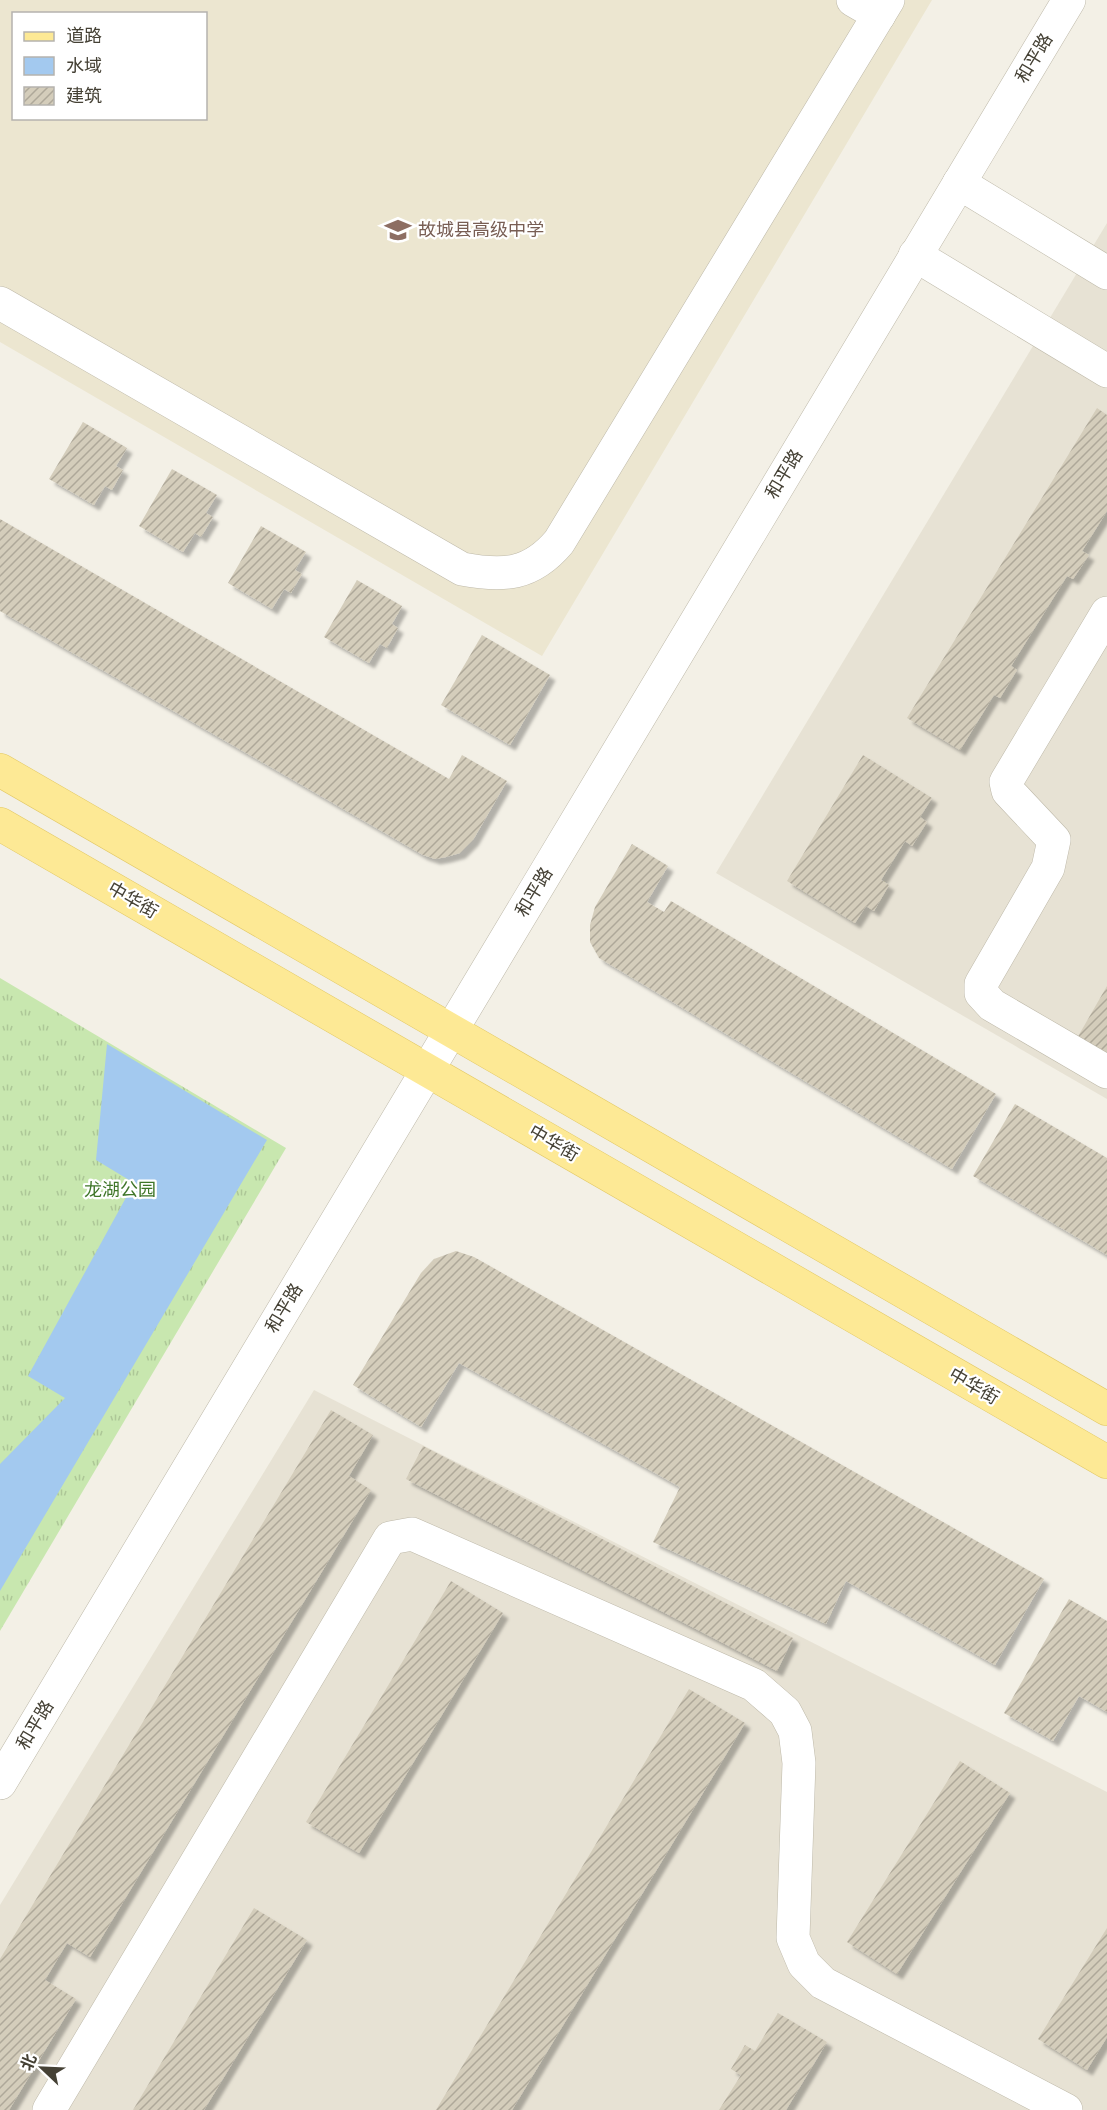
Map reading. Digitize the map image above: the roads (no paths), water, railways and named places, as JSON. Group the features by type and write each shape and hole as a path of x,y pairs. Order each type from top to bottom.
{"main road":[{"path":"0,770 1107,1409"},
{"name":"中华街","path":"0,824 1107,1462"}],"street":[{"name":"和平路","path":"0,1783 1068,0"},
{"path":"0,303 462,569 489,574 514,572 544,559 559,542 873,5"},
{"path":"959,183 1107,273"},
{"path":"915,255 1107,371"},
{"path":"1107,613 1006,782 1008,791 1053,840 1051,858 981,984 981,993 992,1005 1107,1072"},
{"path":"49,2110 390,1538 412,1534 754,1685 785,1712 795,1731 800,1763 793,1938 804,1964 822,1983 1066,2110"}],"water":[{"path":"107,1044 267,1140 0,1591 0,1464 65,1398 28,1376 134,1183 96,1160"}],"place":[{"name":"故城县高级中学","path":"398,230"}],"park label":[{"name":"龙湖公园","path":"120,1190"}]}
